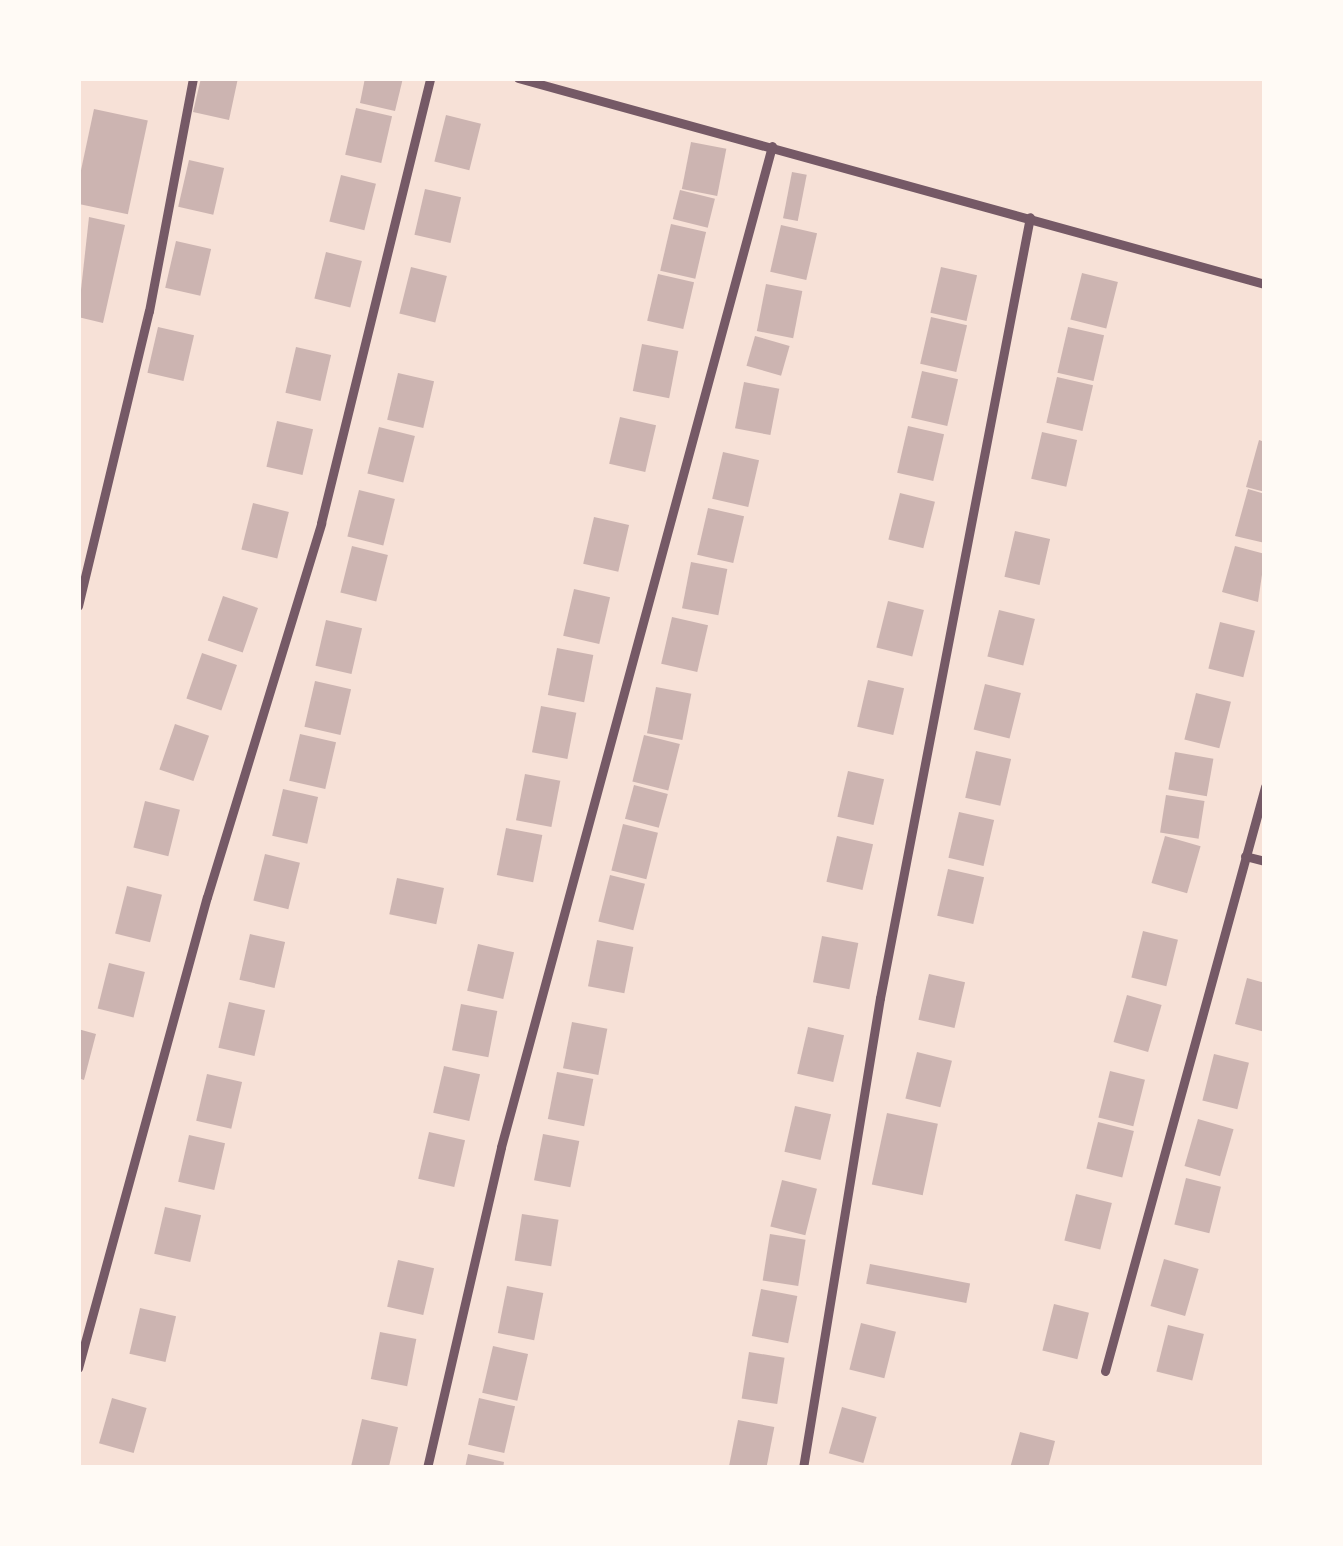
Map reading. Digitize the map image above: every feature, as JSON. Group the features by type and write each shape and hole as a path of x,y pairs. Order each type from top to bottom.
{"street":[{"path":"78,606 149,311 193,78"},
{"path":"78,1368 207,897 315,546 430,78"},
{"path":"518,78 1265,284"},
{"path":"427,1468 501,1147 772,146"},
{"path":"803,1468 880,998 1030,217"},
{"path":"1105,1370 1265,787"},
{"path":"1245,856 1265,861"}],"building":[{"path":"201,78 238,78 229,120 193,112"},
{"path":"365,78 403,78 395,111 360,103"},
{"path":"356,108 392,116 381,163 345,155"},
{"path":"94,109 148,120 128,214 78,204"},
{"path":"446,115 481,124 469,170 434,162"},
{"path":"691,142 726,149 717,196 682,189"},
{"path":"189,160 224,168 213,215 178,207"},
{"path":"792,172 807,175 798,221 783,218"},
{"path":"341,175 376,184 364,230 329,222"},
{"path":"425,189 461,197 450,243 414,235"},
{"path":"680,190 715,199 708,228 673,219"},
{"path":"89,217 125,225 103,323 78,317"},
{"path":"671,224 706,232 695,279 660,271"},
{"path":"781,225 817,233 806,280 770,272"},
{"path":"176,241 211,249 200,296 165,288"},
{"path":"326,252 362,261 350,308 314,299"},
{"path":"411,267 447,276 435,323 399,314"},
{"path":"941,267 977,275 966,321 930,313"},
{"path":"1082,273 1118,282 1106,329 1070,320"},
{"path":"658,274 694,282 683,329 647,321"},
{"path":"766,284 802,291 793,338 757,331"},
{"path":"931,317 967,325 956,372 920,364"},
{"path":"158,327 194,335 183,381 147,373"},
{"path":"1068,327 1104,335 1093,381 1057,373"},
{"path":"755,336 790,346 781,376 746,366"},
{"path":"642,344 678,351 669,398 633,391"},
{"path":"296,347 331,355 321,401 285,393"},
{"path":"922,371 958,379 947,426 911,418"},
{"path":"398,373 434,381 423,428 387,420"},
{"path":"1057,377 1093,385 1082,431 1046,423"},
{"path":"744,382 779,389 770,435 735,428"},
{"path":"620,417 656,425 645,472 609,464"},
{"path":"277,421 313,429 302,475 266,467"},
{"path":"908,426 944,434 933,481 897,473"},
{"path":"379,427 415,436 403,483 367,474"},
{"path":"1042,432 1077,440 1066,487 1031,479"},
{"path":"1259,440 1265,442 1265,492 1246,487"},
{"path":"723,452 759,460 748,507 712,499"},
{"path":"1248,489 1265,494 1265,543 1235,536"},
{"path":"359,490 395,499 383,546 347,537"},
{"path":"900,493 935,502 923,548 888,540"},
{"path":"253,503 289,512 277,559 241,550"},
{"path":"708,508 744,516 733,563 697,555"},
{"path":"594,517 629,525 618,572 583,564"},
{"path":"1015,531 1050,539 1040,585 1004,577"},
{"path":"352,546 388,555 376,602 340,593"},
{"path":"1235,546 1265,554 1258,602 1222,592"},
{"path":"691,562 727,569 718,615 682,608"},
{"path":"574,589 610,597 599,644 563,636"},
{"path":"223,596 258,608 243,652 208,640"},
{"path":"888,601 924,610 912,657 876,648"},
{"path":"999,610 1035,619 1023,666 987,657"},
{"path":"672,617 708,625 697,672 661,664"},
{"path":"326,620 362,628 351,674 315,666"},
{"path":"1220,622 1255,631 1243,677 1208,669"},
{"path":"557,648 593,655 584,702 548,695"},
{"path":"202,653 237,665 221,710 186,698"},
{"path":"868,680 904,688 893,735 857,727"},
{"path":"315,681 351,689 340,735 304,727"},
{"path":"985,684 1021,693 1010,739 974,730"},
{"path":"656,687 691,694 682,740 647,733"},
{"path":"1196,693 1231,702 1219,748 1184,740"},
{"path":"541,706 576,713 567,759 532,752"},
{"path":"175,724 209,736 193,781 159,769"},
{"path":"300,734 336,742 325,789 289,781"},
{"path":"644,735 680,744 668,791 632,782"},
{"path":"976,751 1011,759 1000,806 965,798"},
{"path":"1175,752 1213,759 1207,796 1168,789"},
{"path":"848,771 884,779 873,825 837,817"},
{"path":"525,774 560,781 551,827 516,820"},
{"path":"634,785 668,794 659,828 625,819"},
{"path":"283,789 318,797 307,844 272,836"},
{"path":"1166,795 1205,801 1199,839 1160,833"},
{"path":"145,801 180,810 168,856 133,848"},
{"path":"959,812 994,820 984,866 948,858"},
{"path":"623,824 658,833 646,879 611,871"},
{"path":"506,828 542,835 533,882 497,875"},
{"path":"837,836 873,844 862,890 826,882"},
{"path":"1165,836 1201,846 1187,893 1151,883"},
{"path":"265,854 300,863 288,909 253,901"},
{"path":"948,869 984,877 973,924 937,916"},
{"path":"610,875 645,884 633,930 598,922"},
{"path":"397,878 444,888 436,924 389,914"},
{"path":"127,886 162,895 150,942 115,934"},
{"path":"1143,931 1178,940 1166,986 1131,978"},
{"path":"250,934 285,942 275,988 239,980"},
{"path":"822,936 858,943 849,989 813,982"},
{"path":"597,940 633,947 624,993 588,986"},
{"path":"478,944 514,952 503,999 467,991"},
{"path":"109,963 145,972 134,1018 98,1009"},
{"path":"929,974 965,982 954,1028 918,1020"},
{"path":"1247,978 1265,983 1265,1032 1235,1024"},
{"path":"1127,995 1162,1005 1148,1052 1113,1042"},
{"path":"229,1002 265,1010 254,1056 218,1048"},
{"path":"461,1004 497,1011 488,1057 452,1050"},
{"path":"572,1022 607,1029 598,1075 563,1068"},
{"path":"808,1027 844,1035 833,1082 797,1074"},
{"path":"78,1029 96,1034 84,1080 78,1078"},
{"path":"917,1052 952,1061 940,1107 905,1099"},
{"path":"1214,1054 1249,1063 1237,1109 1202,1101"},
{"path":"444,1066 480,1074 469,1121 433,1113"},
{"path":"1110,1071 1145,1080 1133,1126 1098,1118"},
{"path":"557,1072 593,1079 584,1126 548,1119"},
{"path":"207,1074 242,1082 231,1129 196,1121"},
{"path":"795,1106 831,1114 820,1160 784,1152"},
{"path":"887,1113 938,1124 923,1195 872,1184"},
{"path":"1198,1119 1234,1129 1220,1176 1184,1166"},
{"path":"1098,1122 1134,1131 1122,1178 1086,1169"},
{"path":"429,1132 465,1140 454,1187 418,1179"},
{"path":"543,1134 579,1141 570,1187 534,1180"},
{"path":"189,1135 225,1143 214,1190 178,1182"},
{"path":"1186,1178 1221,1187 1209,1233 1174,1225"},
{"path":"782,1180 817,1189 805,1235 770,1227"},
{"path":"1076,1194 1112,1203 1100,1250 1064,1241"},
{"path":"165,1207 201,1215 190,1262 154,1254"},
{"path":"522,1214 559,1220 551,1266 515,1260"},
{"path":"770,1234 806,1240 798,1286 763,1280"},
{"path":"1164,1259 1199,1269 1185,1316 1150,1306"},
{"path":"398,1260 434,1268 423,1315 387,1307"},
{"path":"870,1264 970,1283 966,1303 866,1284"},
{"path":"507,1286 543,1293 534,1340 498,1333"},
{"path":"761,1289 797,1296 788,1343 752,1336"},
{"path":"1054,1304 1089,1313 1077,1359 1042,1351"},
{"path":"140,1308 176,1316 165,1362 129,1354"},
{"path":"861,1323 896,1332 884,1378 849,1370"},
{"path":"1168,1325 1204,1334 1192,1381 1156,1372"},
{"path":"380,1332 416,1339 407,1386 371,1379"},
{"path":"493,1346 528,1354 517,1401 482,1393"},
{"path":"749,1352 785,1358 777,1404 742,1398"},
{"path":"112,1398 147,1408 134,1453 99,1443"},
{"path":"479,1398 515,1406 504,1453 468,1445"},
{"path":"842,1407 877,1417 863,1463 829,1453"},
{"path":"362,1419 398,1427 389,1468 351,1466"},
{"path":"738,1420 774,1427 766,1468 729,1467"},
{"path":"1020,1432 1055,1441 1048,1468 1010,1468"},
{"path":"468,1454 504,1462 503,1468 465,1468"}]}
